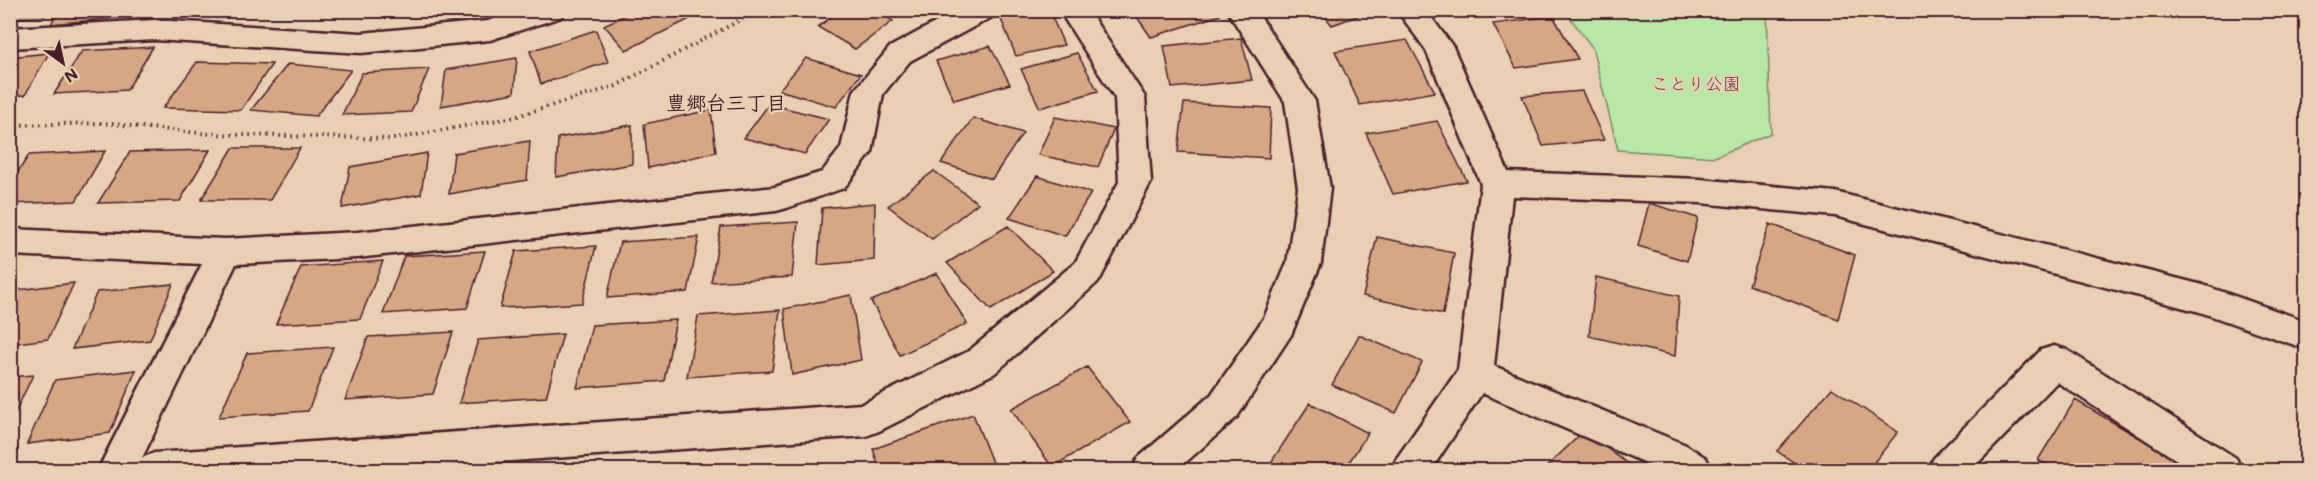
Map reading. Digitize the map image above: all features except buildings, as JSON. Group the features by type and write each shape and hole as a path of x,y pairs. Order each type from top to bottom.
{"street":[{"path":"10,38 160,20 361,43 490,30 550,10"},
{"path":"10,242 225,252 357,245 776,199 833,180 855,152 869,91 900,54 982,10"},
{"path":"154,471 866,420 982,362 1087,272 1135,182 1130,97 1073,10"},
{"path":"1150,471 1224,406 1279,325 1304,263 1314,188 1300,101 1241,10"},
{"path":"1410,471 1475,374 1497,183 1438,47 1411,10"},
{"path":"1497,183 1700,191 1835,204 2203,299 2307,335"},
{"path":"117,471 225,252"},
{"path":"1947,471 2054,361 2223,471"},
{"path":"1475,374 1673,457 1693,471"}],"path":[{"path":"10,125 103,123 209,134 395,139 514,117 616,86 759,10"}],"green space":[{"name":"ことり公園","path":"1565,11 1767,11 1771,133 1715,157 1618,150 1592,47"}],"district":[{"name":"豊郷台三丁目","path":"726,102"}]}
